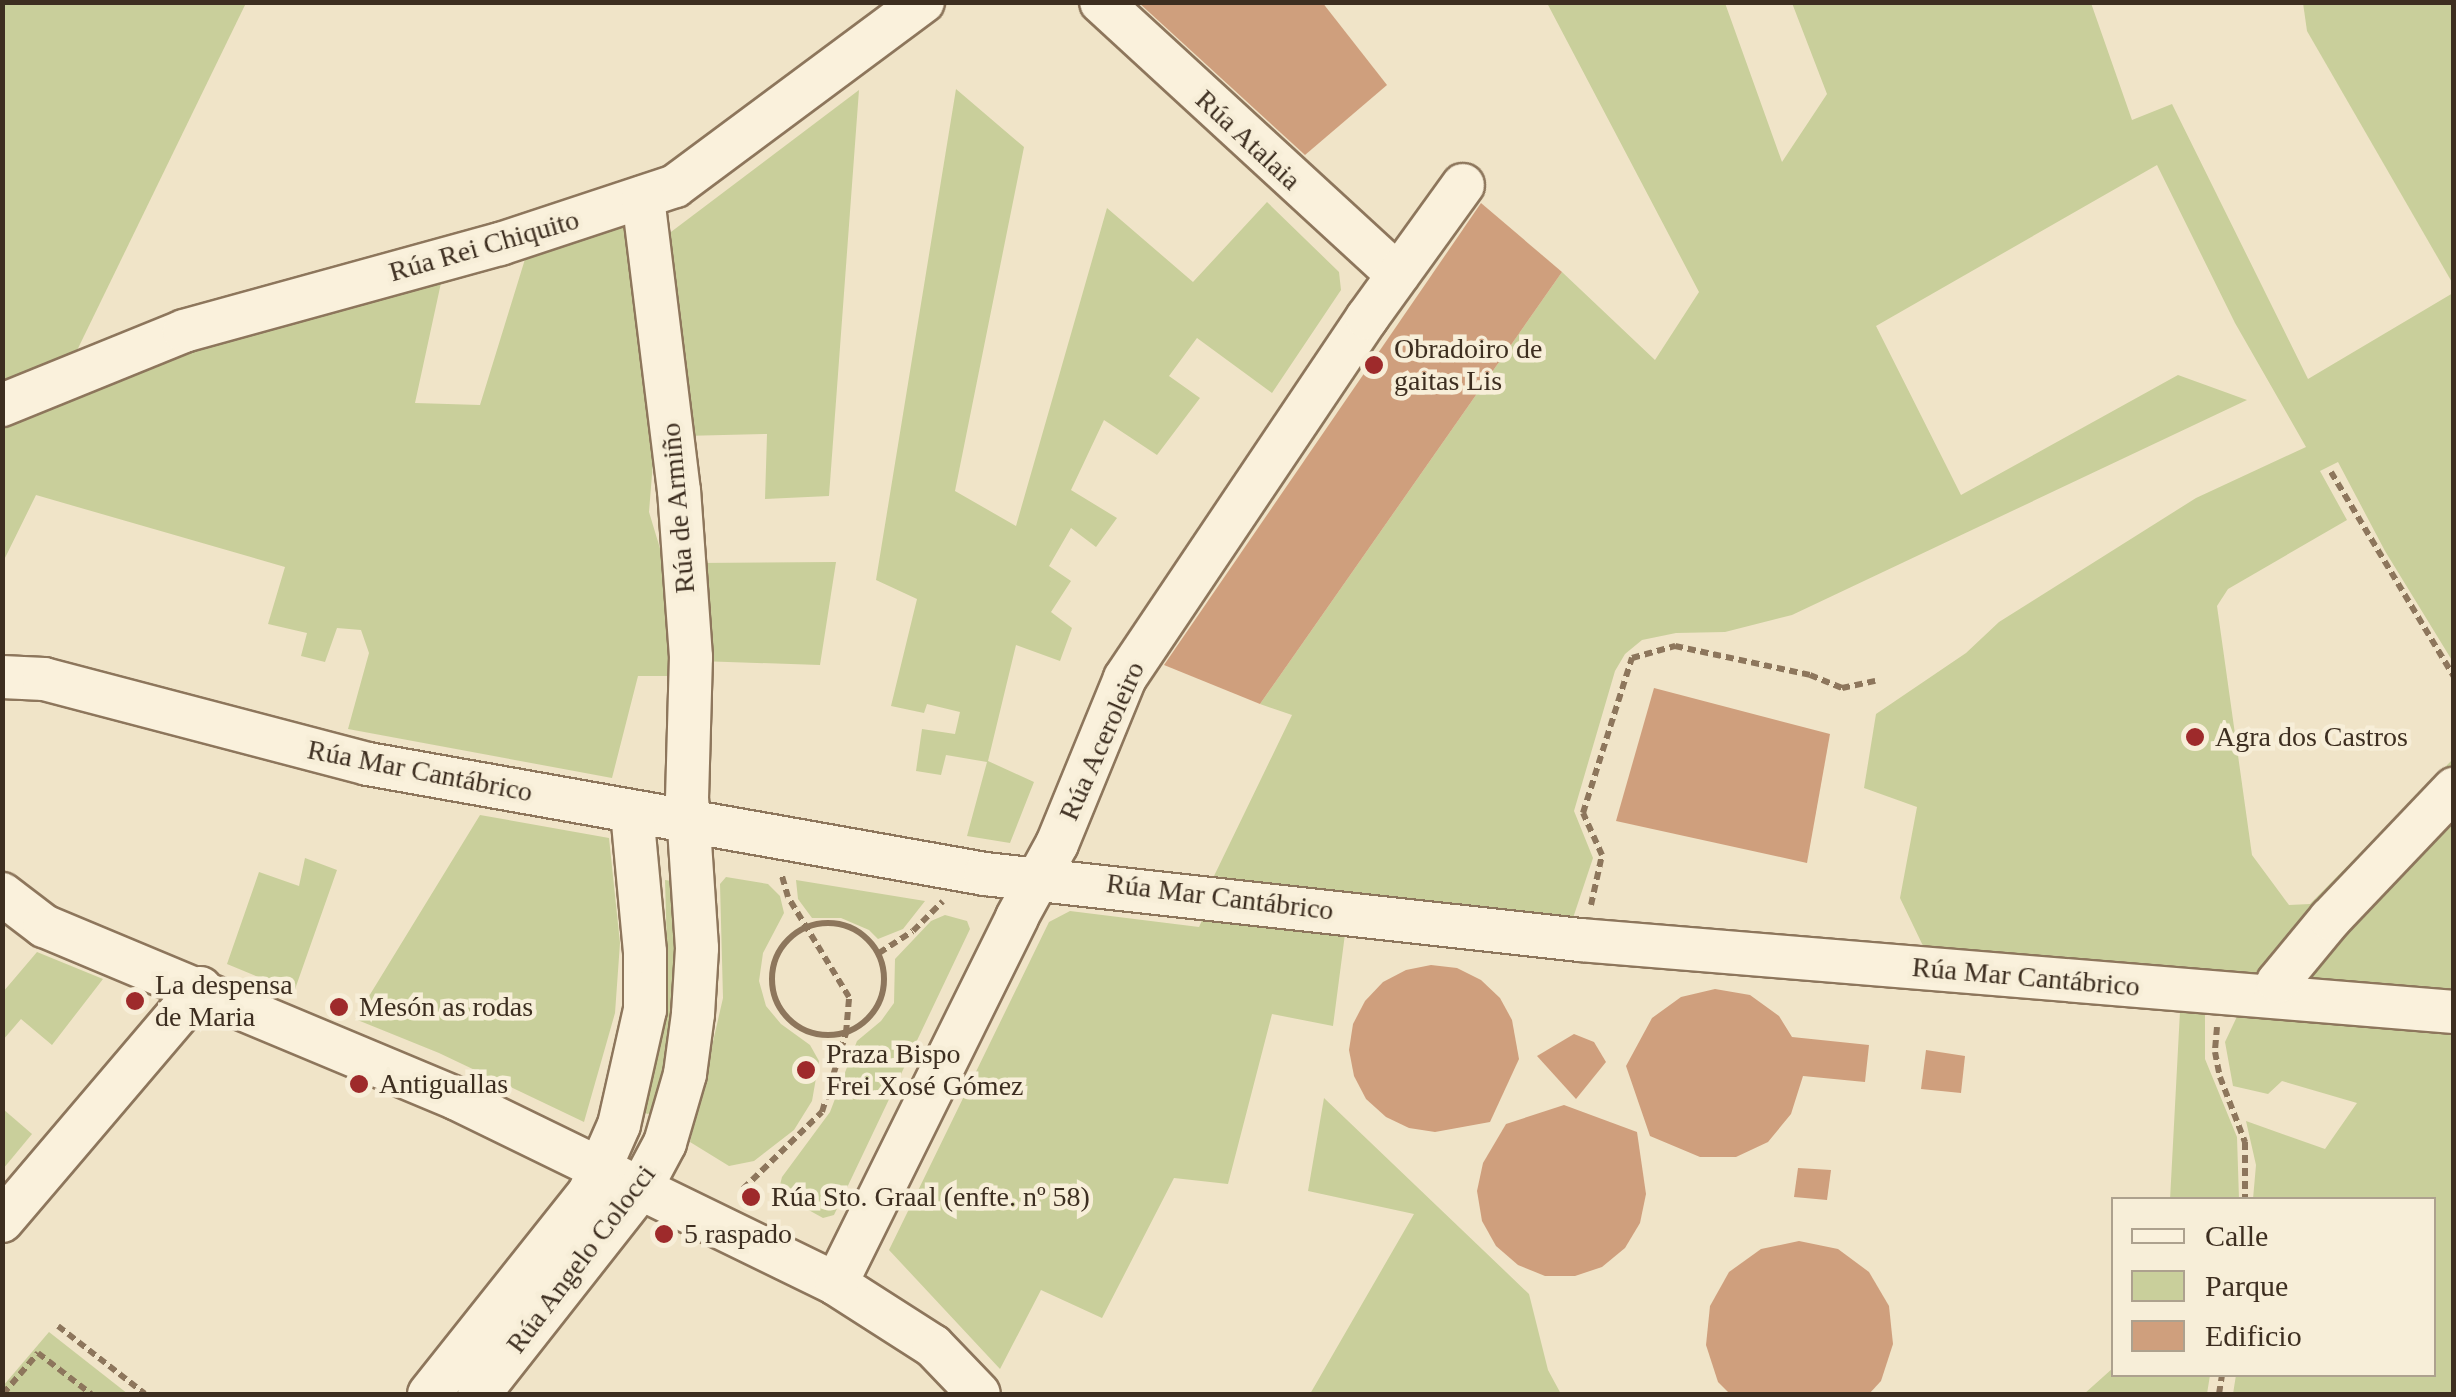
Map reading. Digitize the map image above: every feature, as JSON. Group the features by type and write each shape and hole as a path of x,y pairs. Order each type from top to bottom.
{"street":[{"name":"Rúa Rei Chiquito","path":"2,405 184,331 500,244 674,186 923,2"},
{"name":"Rúa Atalaia","path":"1101,2 1398,275"},
{"name":"Rúa Aceroleiro","path":"836,1284 1040,878 1125,678 1463,185"},
{"name":"Rúa de Armiño","path":"643,197 680,491 691,657 687,822"},
{"name":"Rúa Mar Cantábrico","path":"2,676 44,679 368,764 985,874 1580,940 2454,1012"},
{"path":"2275,997 2278,982 2330,919 2454,789"},
{"name":"Rúa Angelo Colocci","path":"429,1394 589,1194 602,1168 637,1061 645,1010 645,952 632,813"},
{"name":"Rúa Angelo Colocci","path":"479,1394 641,1188 665,1143 684,1074 694,1014 697,948 687,822"},
{"path":"2,894 44,926 200,988 457,1099 836,1284 933,1346 979,1394"},
{"path":"2,1221 200,988"}],"path":[{"path":"2330,472 2454,677"},
{"path":"1580,940 1600,879 1602,854 1583,813 1632,658 1675,646 1810,675 1842,688 1875,681"},
{"path":"742,1190 822,1112 846,1033 849,997 820,956 816,940 804,927 788,897 778,865"},
{"path":"878,953 913,931 943,904 945,894"},
{"path":"826,922 847,925 866,936 878,953 885,972 884,991 876,1009 846,1033 825,1036 804,1031 787,1018 775,1000 771,979 775,958 787,940 804,927 826,922"},
{"path":"2222,994 2215,1052 2245,1142 2245,1197"},
{"path":"58,1326 140,1393"},
{"path":"3,1394 38,1353 91,1394"}],"green space":[{"path":"3,3 246,3 67,371 3,397"},
{"path":"1547,3 1725,3 1782,162 1827,94 1792,3 2091,3 2132,120 2172,104 2308,379 2453,293 2453,662 2385,551 2338,462 2320,471 2347,520 2228,589 2217,606 2252,855 2289,905 2310,904 2453,759 2453,778 2268,973 2245,980 1925,950 1900,898 1917,807 1864,788 1876,714 1966,653 1999,622 2196,498 2306,447 2235,323 2157,165 1876,326 1961,495 2178,375 2247,400 1792,615 1725,632 1676,633 1642,640 1625,654 1615,671 1574,811 1593,858 1572,921 1442,909 1214,876 1292,715 1260,704 1562,272 1655,360 1699,292"},
{"path":"2303,3 2453,3 2453,284 2307,31"},
{"path":"956,89 1024,147 955,491 1016,526 1107,208 1193,282 1267,202 1339,272 1341,290 1272,393 1197,338 1169,376 1200,398 1157,455 1104,420 1071,490 1117,518 1096,547 1071,528 1049,566 1071,581 1051,612 1072,628 1060,661 1016,645 988,761 1034,782 1010,843 967,836 987,762 946,755 941,775 916,771 922,729 955,734 960,712 927,704 924,713 891,706 917,599 876,580"},
{"path":"859,90 829,496 765,499 767,434 683,436 659,241"},
{"path":"623,219 643,285 653,462 649,512 678,608 674,676 638,676 612,778 348,729 369,653 361,630 337,628 325,662 301,656 307,633 268,624 285,567 36,495 3,562 3,415 80,384 444,269 415,403 480,405 530,243"},
{"path":"836,562 820,665 699,661 696,563"},
{"path":"480,815 609,838 620,943 615,1013 584,1122 439,1053 355,1019"},
{"path":"2453,820 2453,1000 2296,985 2431,845"},
{"path":"305,858 337,870 294,992 227,964 259,872 299,886"},
{"path":"726,877 768,884 780,896 784,913 763,953 759,981 766,1006 781,1024 810,1045 819,1061 812,1101 794,1130 754,1161 729,1166 690,1142 723,998 720,884"},
{"path":"665,880 672,881 678,956 670,1040 659,1095 652,1113 647,1114 643,1110 660,1049 668,985"},
{"path":"796,880 925,901 903,929 878,939 869,930 841,918 812,918 798,899"},
{"path":"1070,911 1199,927 1205,914 1345,934 1333,1026 1272,1014 1228,1184 1174,1178 1102,1318 1041,1290 1000,1369 889,1250 1049,922"},
{"path":"945,915 967,921 970,929 834,1215 823,1218 778,1193 782,1177 830,1112 857,1041 881,1021 894,1003 895,959 931,921"},
{"path":"37,952 103,979 52,1045 21,1019 3,1040 3,992"},
{"path":"2241,1008 2453,1025 2453,1394 2233,1394 2236,1377 2436,1377 2436,1197 2253,1197 2256,1165 2246,1121 2325,1149 2357,1103 2282,1081 2268,1094 2233,1086 2225,1042"},
{"path":"2180,1011 2205,1011 2205,1059 2237,1137 2239,1197 2170,1197"},
{"path":"1324,1098 1529,1294 1548,1370 1561,1394 1310,1394 1414,1214 1308,1191"},
{"path":"3,1109 32,1134 3,1169"},
{"path":"49,1332 128,1394 3,1394 3,1386"},
{"path":"2111,1370 2111,1377 2210,1377 2207,1394 2084,1394"}],"building":[{"path":"1138,2 1322,2 1387,85 1305,155"},
{"path":"1481,203 1562,272 1260,704 1164,665"},
{"path":"1654,688 1830,734 1807,863 1616,821"},
{"path":"1431,965 1457,968 1481,980 1500,998 1512,1020 1519,1059 1490,1122 1435,1132 1409,1128 1386,1117 1366,1099 1354,1076 1349,1050 1353,1024 1365,1001 1383,982 1406,970"},
{"path":"1715,989 1750,995 1779,1016 1792,1037 1869,1045 1865,1082 1803,1076 1791,1114 1768,1142 1736,1157 1700,1157 1650,1136 1626,1066 1652,1018 1681,997"},
{"path":"1574,1034 1594,1042 1606,1062 1576,1099 1537,1056"},
{"path":"1926,1050 1965,1056 1961,1093 1921,1089"},
{"path":"1564,1105 1637,1132 1646,1194 1640,1223 1625,1248 1602,1267 1575,1276 1545,1276 1518,1265 1496,1246 1482,1221 1477,1191 1483,1163 1506,1124"},
{"path":"1798,1168 1831,1170 1827,1200 1794,1197"},
{"path":"1799,1241 1838,1249 1869,1272 1889,1306 1893,1344 1881,1381 1869,1394 1730,1394 1718,1382 1706,1345 1710,1306 1729,1272 1761,1249"}],"place":[{"name":"Obradoiro de gaitas Lis","path":"1374,365"},
{"name":"Agra dos Castros","path":"2195,737"},
{"name":"La despensa de Maria","path":"135,1001"},
{"name":"Mesón as rodas","path":"339,1007"},
{"name":"Praza Bispo Frei Xosé Gómez","path":"806,1070"},
{"name":"Antiguallas","path":"359,1084"},
{"name":"Rúa Sto. Graal (enfte. nº 58)","path":"751,1197"},
{"name":"5 raspado","path":"664,1234"}]}
